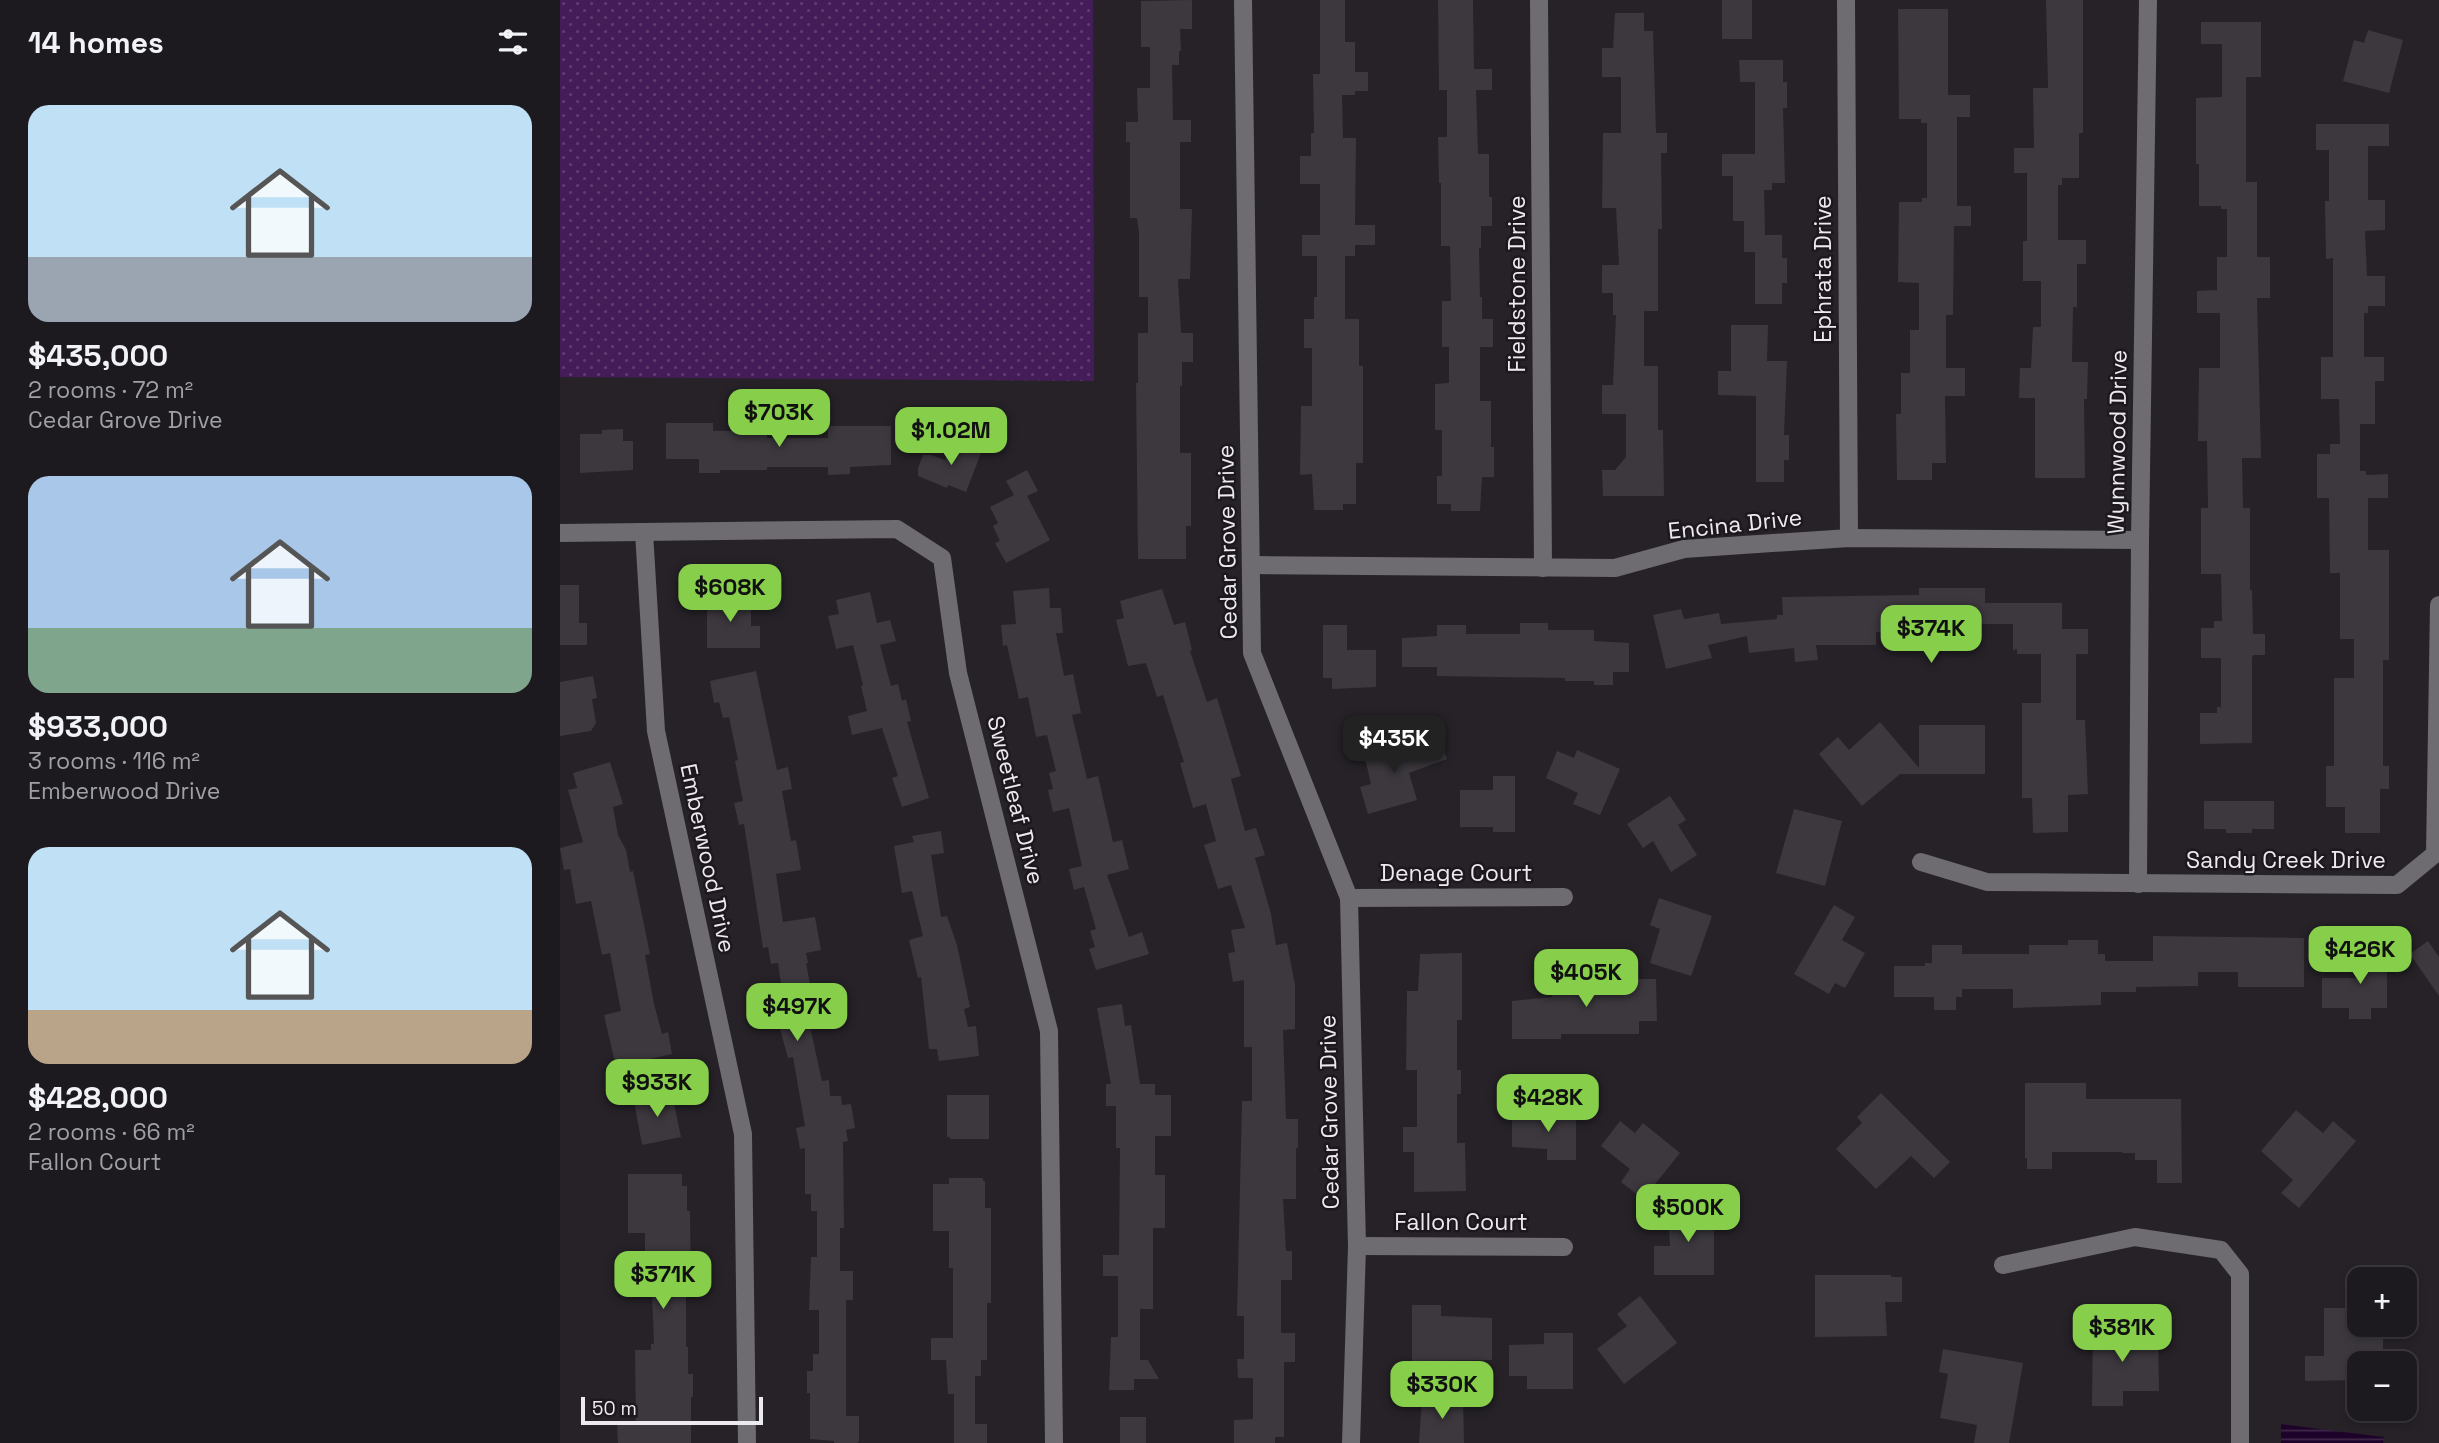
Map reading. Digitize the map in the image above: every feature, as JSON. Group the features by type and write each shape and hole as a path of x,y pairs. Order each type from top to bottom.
{"street":[{"name":"Cedar Grove Drive","path":"1243,0 1252,653 1349,898 1357,1246 1351,1443"},
{"name":"Fieldstone Drive","path":"1539,0 1543,569"},
{"name":"Ephrata Drive","path":"1846,0 1849,538"},
{"name":"Wynnwood Drive","path":"2138,884 2148,0"},
{"name":"Sweetleaf Drive","path":"560,533 897,529 942,558 958,673 1049,1031 1054,1443"},
{"name":"Emberwood Drive","path":"644,532 656,731 743,1134 747,1443"},
{"name":"Encina Drive","path":"1252,565 1615,569 1684,549 1849,538 2140,540"},
{"name":"Sandy Creek Drive","path":"1921,862 1987,882 2398,884 2435,854 2439,605"},
{"name":"Denage Court","path":"1349,898 1564,897"},
{"path":"2003,1265 2135,1237 2221,1250 2240,1274 2240,1443"},
{"name":"Fallon Court","path":"1357,1246 1564,1247"}],"shaded area":[{"path":"560,0 1093,0 1094,381 560,377"},
{"path":"2281,1424 2384,1437 2383,1443 2281,1443"}],"building":[{"path":"1192,0 1192,29 1180,29 1179,65 1172,65 1173,120 1191,120 1191,142 1180,142 1180,209 1192,209 1190,279 1178,279 1181,333 1193,333 1193,362 1182,362 1180,386 1180,453 1191,453 1191,526 1186,526 1186,559 1138,559 1136,383 1138,333 1148,333 1148,297 1139,297 1139,233 1137,218 1130,218 1130,142 1126,142 1126,122 1138,122 1137,88 1150,88 1150,47 1141,47 1141,1"},
{"path":"1320,0 1345,0 1345,42 1355,42 1355,72 1368,72 1368,91 1342,95 1343,138 1356,138 1355,225 1375,225 1375,245 1355,245 1355,256 1345,256 1345,319 1359,319 1359,366 1363,366 1363,463 1356,463 1356,504 1343,504 1343,510 1314,510 1312,474 1300,475 1301,406 1312,406 1312,348 1304,348 1304,319 1314,319 1314,297 1317,297 1317,256 1302,256 1302,235 1320,235 1320,184 1300,184 1300,156 1311,156 1311,133 1314,133 1313,74 1320,74"},
{"path":"1438,0 1473,0 1474,69 1492,69 1492,90 1476,90 1478,154 1489,154 1489,197 1492,197 1492,226 1481,226 1479,248 1482,319 1493,319 1493,347 1480,347 1480,401 1491,401 1494,477 1482,477 1480,511 1451,511 1451,504 1437,504 1437,476 1442,476 1442,430 1435,430 1435,384 1449,383 1449,347 1442,347 1442,301 1451,301 1450,246 1441,246 1438,137 1447,137 1447,90 1439,90"},
{"path":"1722,0 1752,0 1752,39 1722,39"},
{"path":"2046,0 2083,0 2083,133 2079,133 2079,178 2062,178 2062,185 2058,185 2058,240 2086,240 2086,264 2077,264 2077,307 2073,307 2072,362 2088,362 2087,399 2084,399 2085,478 2035,478 2035,398 2019,398 2020,368 2031,368 2033,327 2041,327 2041,281 2023,281 2023,241 2027,241 2027,173 2014,173 2014,148 2034,148 2033,88 2048,88"},
{"path":"1898,9 1948,9 1948,95 1970,95 1970,117 1957,117 1957,206 1971,206 1971,226 1954,226 1953,315 1946,315 1946,368 1965,368 1965,396 1945,396 1946,463 1932,463 1932,480 1897,480 1896,414 1901,414 1901,373 1910,373 1910,330 1919,330 1919,283 1898,282 1899,202 1922,202 1922,198 1927,198 1927,123 1921,123 1921,119 1899,119"},
{"path":"1615,13 1644,13 1644,31 1653,31 1656,133 1667,133 1667,153 1661,153 1662,229 1658,229 1658,311 1644,311 1644,366 1658,366 1658,430 1663,430 1664,496 1603,496 1602,470 1615,470 1626,457 1626,414 1602,414 1602,385 1613,385 1616,315 1613,315 1613,293 1602,293 1602,265 1619,265 1616,208 1602,208 1603,133 1621,133 1621,77 1602,77 1602,48 1613,48"},
{"path":"2201,22 2261,22 2261,77 2246,77 2246,182 2257,182 2257,257 2270,257 2270,298 2257,298 2261,458 2242,458 2243,508 2250,508 2253,634 2265,634 2265,655 2253,655 2252,658 2252,743 2200,744 2200,713 2217,713 2217,707 2221,707 2221,658 2201,658 2201,628 2214,628 2214,621 2222,621 2221,574 2201,574 2201,508 2208,508 2207,441 2198,441 2199,368 2220,368 2220,313 2197,313 2197,291 2217,290 2217,257 2227,257 2227,209 2221,209 2221,206 2199,206 2196,98 2222,97 2222,44 2201,44"},
{"path":"2368,30 2403,40 2389,93 2343,81 2354,40 2364,43"},
{"path":"1739,60 1783,60 1783,82 1787,82 1787,108 1783,108 1785,183 1772,183 1772,190 1764,190 1765,235 1782,235 1782,258 1787,258 1787,283 1782,283 1782,304 1755,304 1755,252 1744,252 1744,221 1733,221 1733,176 1722,176 1722,154 1755,154 1755,82 1740,82"},
{"path":"2316,124 2389,124 2389,146 2368,146 2368,200 2385,200 2385,230 2365,231 2367,276 2385,276 2385,306 2368,306 2368,313 2364,313 2364,357 2384,357 2384,381 2375,381 2375,424 2360,424 2360,471 2366,471 2366,475 2388,474 2388,498 2368,498 2368,550 2389,550 2389,660 2383,660 2383,766 2389,766 2389,789 2380,789 2380,833 2345,833 2345,807 2326,807 2326,766 2334,766 2334,678 2354,678 2354,639 2340,639 2340,573 2330,573 2329,498 2317,498 2317,454 2330,454 2330,444 2340,444 2339,399 2321,399 2321,357 2333,357 2333,258 2326,259 2325,201 2329,201 2329,150 2316,150"},
{"path":"1731,325 1768,325 1767,361 1787,361 1784,435 1789,435 1789,460 1784,460 1784,482 1756,482 1756,396 1718,395 1718,371 1731,371"},
{"path":"666,423 713,423 713,431 767,431 767,438 828,438 828,426 891,426 891,465 850,467 850,474 828,475 828,467 767,467 767,470 699,473 699,459 666,459"},
{"path":"623,429 623,441 633,441 633,470 580,473 580,434 602,434 602,430"},
{"path":"952,441 981,453 966,492 948,485 947,488 918,476 923,455 945,460"},
{"path":"1027,470 1038,491 1027,496 1050,540 1006,563 995,543 1000,541 993,526 998,523 990,507 1014,495 1006,481"},
{"path":"560,585 579,585 579,623 587,623 587,645 560,645"},
{"path":"1049,588 1050,608 1061,608 1063,633 1056,633 1064,676 1073,674 1081,713 1072,715 1087,779 1098,776 1113,842 1122,840 1129,869 1107,875 1129,937 1142,932 1149,954 1096,970 1089,949 1095,947 1090,931 1096,929 1084,887 1074,890 1069,869 1082,866 1069,808 1053,812 1048,790 1053,789 1049,773 1056,771 1047,735 1036,737 1028,697 1019,699 1007,645 1003,646 1001,625 1016,624 1013,591"},
{"path":"1919,588 1985,588 1985,603 2062,603 2062,629 2088,629 2088,654 2076,654 2076,720 2085,720 2088,794 2068,795 2068,832 2033,833 2032,798 2022,798 2022,703 2041,703 2041,654 2017,654 2017,649 2013,650 2013,624 1971,624 1971,638 1919,638 1919,632 1876,632 1876,645 1816,645 1818,660 1795,662 1794,648 1749,653 1747,636 1708,645 1712,658 1666,669 1653,615 1681,609 1684,619 1719,613 1721,624 1777,619 1777,615 1783,615 1782,597 1919,595"},
{"path":"1162,589 1174,625 1185,622 1192,650 1190,651 1207,702 1217,698 1241,776 1231,779 1245,831 1256,828 1265,855 1255,858 1271,914 1276,945 1287,943 1295,985 1295,1029 1283,1030 1286,1119 1298,1119 1298,1148 1296,1199 1283,1199 1286,1251 1292,1251 1292,1280 1281,1280 1281,1333 1295,1333 1295,1362 1284,1362 1284,1437 1275,1437 1275,1443 1234,1443 1234,1420 1253,1419 1253,1378 1238,1378 1237,1359 1244,1359 1244,1316 1237,1316 1242,1101 1252,1101 1252,1047 1244,1047 1244,980 1233,982 1228,953 1235,952 1231,930 1245,928 1231,885 1218,889 1204,845 1216,841 1206,804 1193,808 1180,763 1184,762 1163,695 1157,697 1146,663 1128,666 1116,620 1124,618 1120,601"},
{"path":"870,592 877,623 890,620 896,641 880,645 891,686 898,684 902,701 906,699 911,721 907,722 929,798 902,807 892,778 898,776 882,728 852,735 848,716 867,711 861,686 863,685 853,645 836,649 828,616 839,614 836,600"},
{"path":"707,595 735,595 735,605 751,605 751,626 760,626 760,648 707,648"},
{"path":"1520,623 1548,623 1548,630 1594,630 1594,641 1629,643 1629,672 1613,672 1613,685 1594,685 1594,681 1565,681 1565,678 1437,676 1437,667 1402,667 1402,638 1437,636 1437,625 1466,625 1466,634 1520,634"},
{"path":"1323,625 1347,625 1347,650 1376,650 1376,687 1332,689 1332,678 1323,678"},
{"path":"756,671 777,770 788,767 792,789 782,791 791,841 796,840 801,870 776,874 783,922 815,917 821,950 806,953 806,963 817,1020 809,1022 822,1081 829,1080 830,1096 841,1096 842,1105 851,1104 855,1128 846,1130 848,1141 843,1142 844,1228 840,1228 840,1271 853,1271 853,1300 846,1300 846,1416 859,1416 857,1443 810,1439 807,1371 813,1371 813,1354 819,1354 819,1310 809,1310 811,1257 817,1257 817,1211 811,1211 811,1194 805,1194 805,1148 800,1149 796,1128 805,1126 793,1057 788,1058 774,1007 784,1005 778,963 771,964 768,947 763,948 744,824 739,825 734,803 743,801 735,761 738,760 729,717 723,718 719,702 714,703 710,681"},
{"path":"593,676 597,698 592,699 596,723 591,731 560,736 560,682"},
{"path":"1880,722 1919,768 1919,725 1985,725 1985,774 1900,774 1862,806 1819,754 1838,737 1849,750"},
{"path":"1391,741 1395,758 1442,745 1447,759 1409,773 1417,800 1368,814 1360,787 1371,784 1363,749"},
{"path":"1577,750 1620,769 1600,815 1573,804 1578,793 1546,778 1557,751 1574,758"},
{"path":"610,762 623,804 613,807 618,835 626,850 630,872 633,871 650,954 645,955 654,1004 662,1034 668,1032 672,1054 616,1067 604,1015 621,1011 610,953 602,955 591,901 576,904 570,869 564,870 560,848 583,842 568,790 577,788 573,773"},
{"path":"1493,776 1515,776 1515,832 1493,832 1493,827 1460,827 1460,790 1493,790"},
{"path":"1670,796 1686,820 1678,825 1697,855 1671,872 1653,841 1643,848 1627,824"},
{"path":"2204,801 2274,801 2274,829 2252,829 2252,833 2226,833 2226,829 2204,829"},
{"path":"1794,809 1842,821 1825,886 1776,873"},
{"path":"941,831 944,853 931,855 941,917 947,916 957,945 970,1007 964,1009 968,1027 976,1026 979,1056 939,1061 937,1049 929,1049 921,977 918,978 909,940 923,936 912,891 902,893 894,846 914,842 912,836"},
{"path":"1659,898 1712,916 1691,976 1650,963 1660,929 1650,925"},
{"path":"1834,905 1855,917 1842,940 1865,953 1845,988 1835,983 1829,994 1794,974"},
{"path":"2153,936 2304,938 2304,987 2238,987 2238,972 2198,972 2198,986 2136,987 2136,992 2101,992 2101,1005 2013,1008 2013,989 1962,989 1962,997 1956,997 1956,1010 1934,1010 1934,997 1894,997 1894,966 1925,966 1925,963 1932,963 1932,945 1962,945 1962,954 2029,954 2029,945 2068,945 2068,940 2098,940 2098,954 2105,954 2105,961 2153,961"},
{"path":"2428,941 2439,957 2439,996 2410,954"},
{"path":"2360,947 2387,947 2387,1008 2371,1008 2371,1019 2349,1019 2349,1008 2322,1008 2322,978 2360,978"},
{"path":"1462,953 1462,1020 1457,1020 1457,1070 1461,1070 1461,1094 1457,1094 1457,1143 1465,1143 1466,1191 1414,1192 1414,1152 1403,1152 1403,1127 1417,1127 1417,1070 1406,1070 1407,991 1418,991 1420,954"},
{"path":"1576,976 1576,979 1656,979 1657,1021 1639,1021 1639,1034 1561,1034 1561,1039 1512,1039 1512,1001 1552,997 1552,977"},
{"path":"1122,1004 1125,1026 1131,1025 1140,1084 1155,1084 1155,1095 1171,1095 1171,1136 1155,1136 1155,1175 1165,1175 1165,1228 1153,1228 1153,1309 1140,1309 1140,1360 1148,1360 1159,1379 1134,1379 1134,1390 1109,1390 1111,1337 1118,1337 1118,1276 1103,1276 1103,1255 1119,1255 1120,1148 1116,1148 1116,1106 1106,1106 1106,1084 1111,1084 1097,1008"},
{"path":"2025,1083 2086,1083 2086,1099 2181,1099 2182,1183 2157,1183 2157,1160 2135,1160 2135,1153 2052,1152 2052,1169 2027,1169"},
{"path":"1881,1093 1950,1162 1934,1178 1911,1156 1876,1189 1836,1149 1862,1123 1857,1117"},
{"path":"672,1094 681,1137 642,1145 634,1101"},
{"path":"947,1095 989,1095 989,1139 947,1137"},
{"path":"1547,1109 1576,1109 1576,1160 1547,1160 1547,1149 1512,1147 1512,1118 1547,1118"},
{"path":"2296,1110 2323,1133 2333,1121 2356,1141 2299,1208 2281,1193 2293,1180 2261,1151"},
{"path":"1620,1121 1635,1133 1643,1123 1680,1153 1643,1199 1621,1182 1630,1169 1601,1146"},
{"path":"628,1174 682,1174 682,1186 687,1186 691,1296 686,1296 686,1347 688,1374 693,1374 691,1443 618,1443 617,1424 636,1424 635,1350 651,1350 651,1344 654,1344 652,1293 645,1293 645,1233 628,1233"},
{"path":"949,1178 983,1178 985,1208 991,1208 991,1303 987,1303 987,1360 981,1360 981,1376 975,1376 975,1424 987,1424 987,1443 954,1443 954,1394 948,1394 946,1360 931,1360 931,1338 953,1338 953,1268 949,1268 949,1231 933,1231 933,1184 949,1184"},
{"path":"1668,1208 1714,1208 1714,1275 1654,1275 1654,1246 1670,1246"},
{"path":"1815,1275 1902,1277 1902,1302 1885,1302 1887,1336 1815,1337"},
{"path":"1640,1296 1677,1343 1624,1384 1597,1349 1627,1326 1617,1314"},
{"path":"1412,1305 1441,1305 1441,1316 1492,1318 1492,1360 1412,1361"},
{"path":"2324,1308 2347,1308 2347,1337 2383,1337 2383,1351 2347,1351 2347,1380 2305,1381 2305,1356 2324,1356"},
{"path":"2093,1318 2116,1318 2116,1335 2158,1337 2159,1391 2123,1391 2123,1406 2092,1406"},
{"path":"1544,1333 1573,1333 1573,1389 1527,1389 1527,1376 1509,1376 1509,1345 1544,1344"},
{"path":"1943,1349 2023,1363 2009,1443 1974,1443 1977,1425 1940,1418 1948,1374 1939,1372"},
{"path":"1422,1399 1463,1399 1464,1443 1419,1443"},
{"path":"1120,1417 1146,1417 1146,1443 1120,1443"}]}
